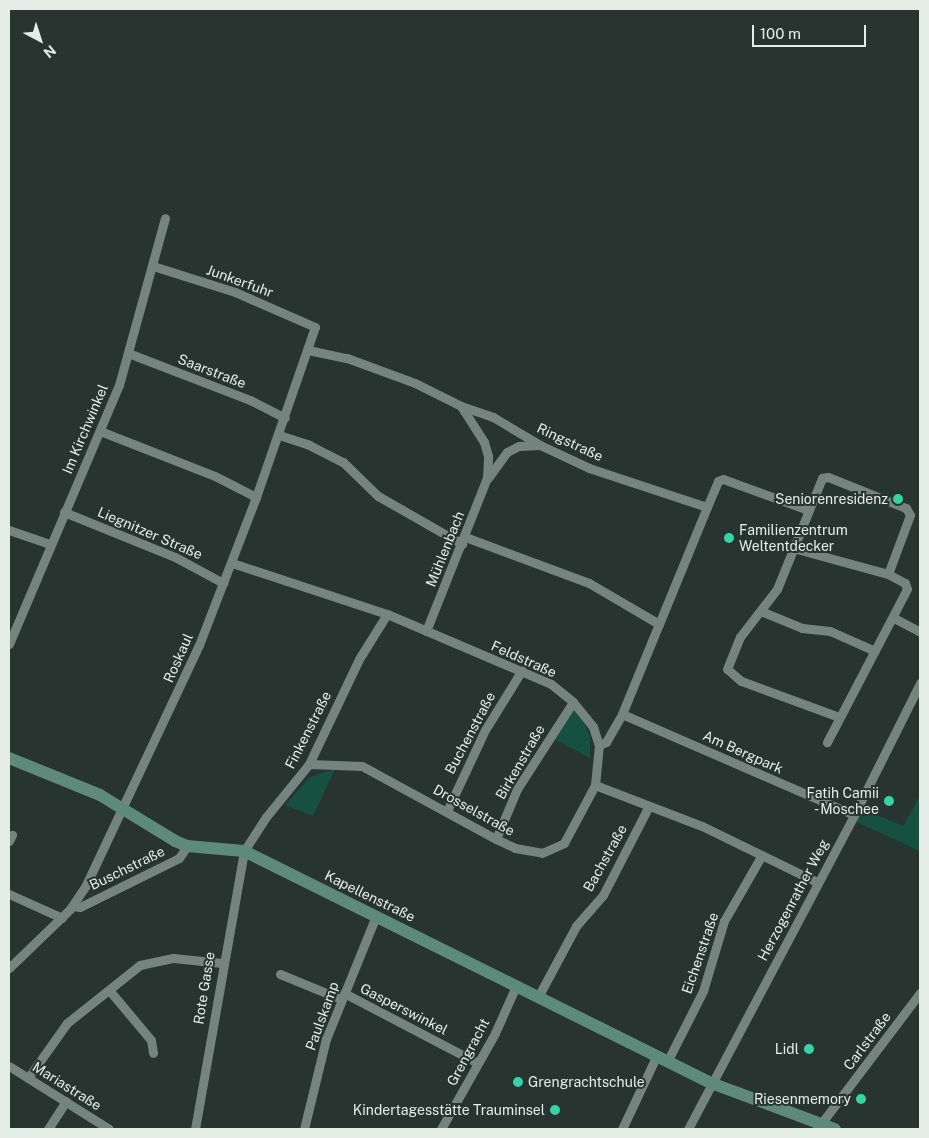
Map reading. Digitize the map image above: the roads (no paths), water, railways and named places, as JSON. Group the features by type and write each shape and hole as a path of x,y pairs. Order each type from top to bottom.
{"street":[{"name":"Im Kirchwinkel","path":"9,644 119,385 166,218"},
{"name":"Junkerfuhr","path":"153,266 235,292 315,327"},
{"name":"Roskaul","path":"9,968 62,918 73,906 86,885 188,669 232,562 279,435 315,327"},
{"name":"Ringstraße","path":"308,350 356,361 415,383 461,406 493,418 540,445 589,468 707,507"},
{"name":"Saarstraße","path":"128,353 250,400 285,418"},
{"name":"Mühlenbach","path":"426,631 464,541 487,478 488,456 484,442 461,406"},
{"path":"100,431 216,476 256,497"},
{"path":"279,435 309,445 343,462 378,496 464,541 589,583 659,624"},
{"name":"Mühlenbach","path":"487,478 507,452 519,446 540,445"},
{"path":"840,717 741,681 727,669 740,637 763,612 778,589 822,478 828,477 906,508 910,515 888,574"},
{"path":"599,746 606,742 622,714 718,481 723,478 808,510"},
{"name":"Liegnitzer Straße","path":"64,512 176,556 223,583"},
{"path":"9,530 50,544"},
{"path":"794,548 888,574 905,583 907,589 894,618 827,742"},
{"name":"Feldstraße","path":"232,562 387,614 551,684 573,702 593,727 599,746 595,785"},
{"path":"763,612 802,628 830,631 875,651"},
{"name":"Finkenstraße","path":"244,851 266,817 310,764 359,659 387,614"},
{"path":"894,618 920,632"},
{"name":"Buchenstraße","path":"447,811 485,730 522,670"},
{"name":"Herzogenrather Weg","path":"688,1129 854,815 920,682"},
{"name":"Birkenstraße","path":"496,839 517,789 573,702"},
{"name":"Am Bergpark","path":"622,714 854,815"},
{"name":"Kapellenstraße","path":"9,758 123,807 164,835 187,846 244,851 711,1083 819,1127 835,1129"},
{"name":"Drosselstraße","path":"310,764 362,766 496,839 515,848 542,853 557,848 564,843 595,785"},
{"path":"595,785 648,808 702,826 817,882"},
{"name":"Bachstraße","path":"538,998 576,926 603,895 648,808"},
{"name":"Buschstraße","path":"73,906 80,907 179,858 187,846"},
{"name":"Rote Gasse","path":"195,1129 222,963 244,851"},
{"name":"Eichenstraße","path":"622,1129 661,1059 704,990 724,921 762,855"},
{"path":"9,894 62,918"},
{"name":"Paulskamp","path":"304,1129 326,1040 342,996 376,916"},
{"path":"28,1078 67,1023 140,965 158,959 222,963"},
{"name":"Gasperswinkel","path":"280,974 342,996 478,1063"},
{"name":"Grengracht","path":"440,1129 478,1063 516,986"},
{"path":"109,990 151,1040 153,1053"},
{"name":"Carlstraße","path":"819,1127 920,993"},
{"name":"Mariastraße","path":"9,1066 109,1129"},
{"path":"48,1129 66,1101"}],"place":[{"name":"Seniorenresidenz","path":"898,499"},
{"name":"Familienzentrum Weltentdecker","path":"729,538"},
{"name":"Fatih Camii - Moschee","path":"889,801"},
{"name":"Lidl","path":"809,1049"},
{"name":"Grengrachtschule","path":"518,1082"},
{"name":"Riesenmemory","path":"861,1099"},
{"name":"Kindertagesstätte Trauminsel","path":"555,1110"}]}
